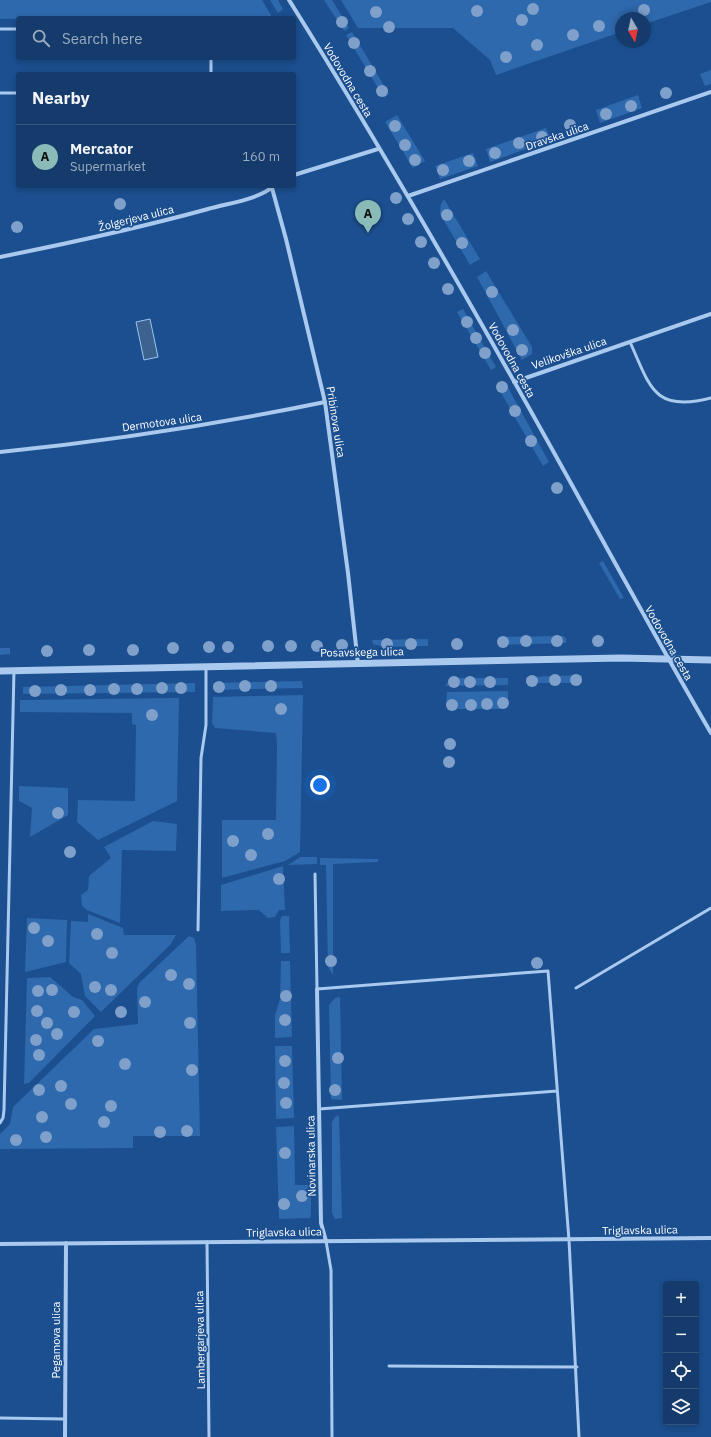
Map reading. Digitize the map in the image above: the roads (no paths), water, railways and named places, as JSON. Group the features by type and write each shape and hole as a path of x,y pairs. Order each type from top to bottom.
{"street":[{"name":"Vodovodna cesta","path":"289,0 378,149 408,196 711,733"},
{"name":"Dravska ulica","path":"408,196 711,92"},
{"path":"296,174 378,149"},
{"name":"Žolgerjeva ulica","path":"0,257 82,241 162,222 252,197 271,188"},
{"name":"Pribinova ulica","path":"273,188 325,402 348,573 358,664"},
{"name":"Velikovška ulica","path":"514,382 711,314"},
{"name":"Dermotova ulica","path":"0,452 193,427 325,402"},
{"name":"Posavskega ulica","path":"0,671 606,659 711,660"},
{"name":"Novinarska ulica","path":"317,989 322,1223 326,1241"},
{"name":"Triglavska ulica","path":"0,1244 711,1238"},
{"name":"Pegamova ulica","path":"65,1437 66,1243"}],"lane":[{"path":"0,29 16,29"},
{"path":"211,60 211,72"},
{"path":"0,93 16,93"},
{"path":"630,342 649,385 660,397 683,402 700,401 711,398"},
{"path":"198,930 201,758 206,725 206,667"},
{"path":"0,1123 3,1118 4,1110 14,670"},
{"name":"Novinarska ulica","path":"315,874 317,989"},
{"path":"576,988 711,908"},
{"path":"317,989 548,971 569,1240 579,1437"},
{"path":"319,1109 557,1091"},
{"name":"Novinarska ulica","path":"326,1241 331,1270 332,1437"},
{"name":"Lambergarjeva ulica","path":"208,1242 210,1437"},
{"path":"389,1366 576,1367"},
{"path":"0,1418 65,1419"}],"place":[{"name":"Mercator","path":"368,233"}]}
